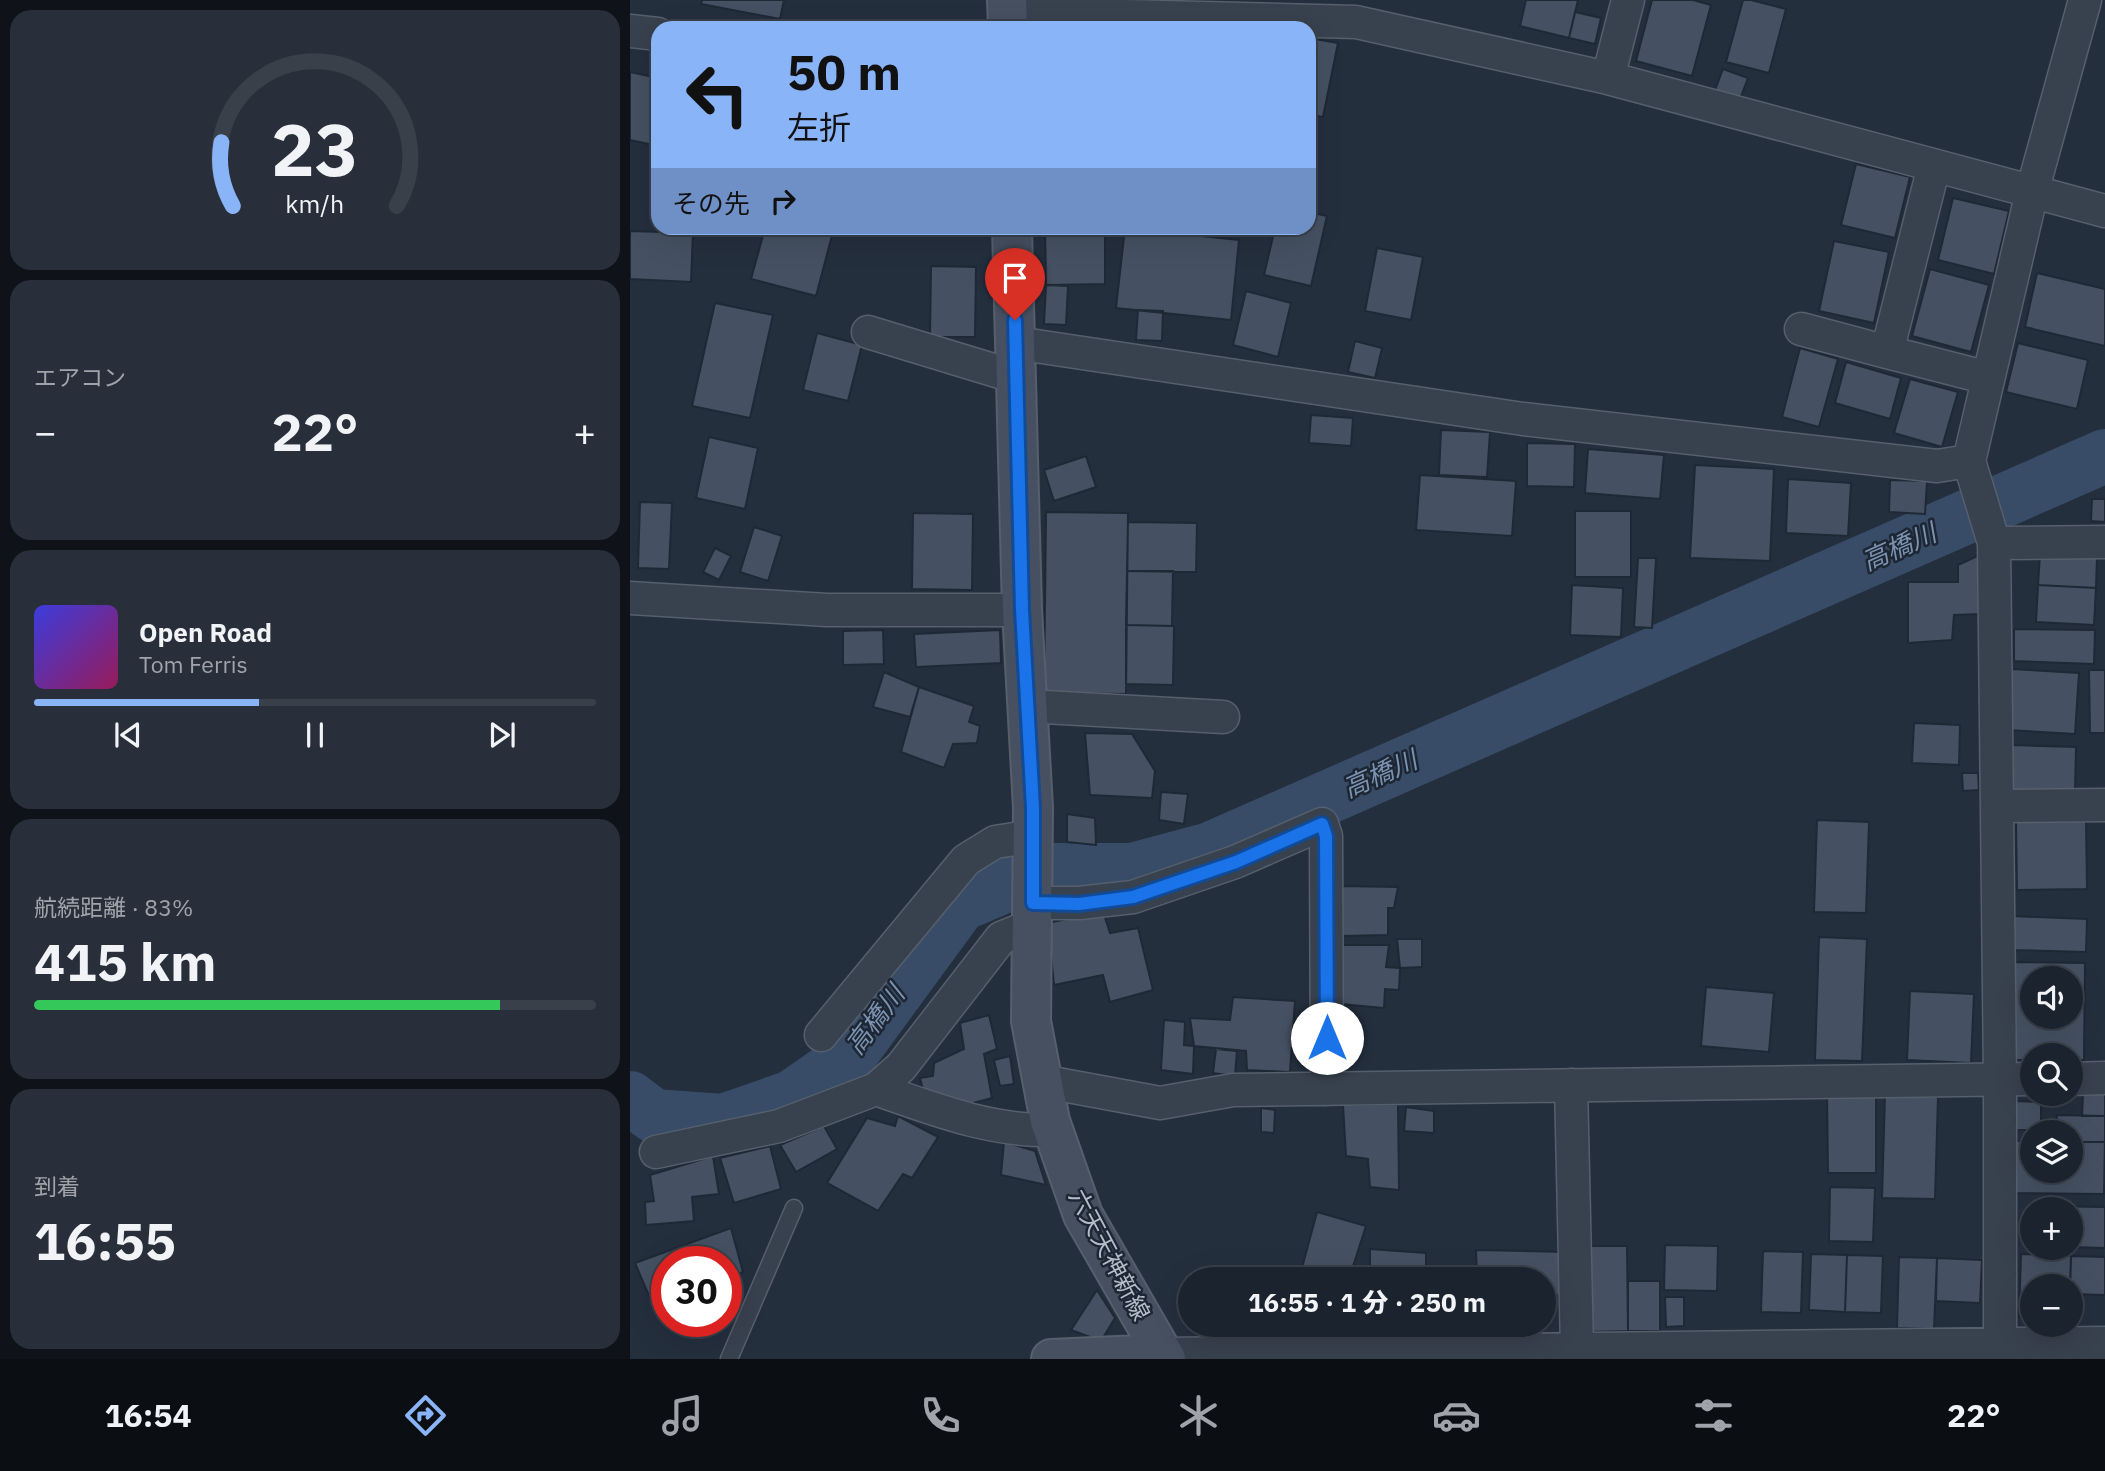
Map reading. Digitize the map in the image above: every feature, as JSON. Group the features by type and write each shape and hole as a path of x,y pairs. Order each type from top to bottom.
{"main road":[{"name":"六天天神新線","path":"1012,235 1022,610 1034,843 1031,1021 1053,1130 1083,1215 1164,1356"},
{"path":"1051,1359 1164,1356"}],"street":[{"path":"1608,78 1628,0"},
{"path":"2000,1352 1994,543 1969,461 2032,192 2085,0"},
{"path":"1008,14 1173,9 1359,11 2105,211"},
{"path":"630,31 651,33"},
{"path":"1886,352 1934,166"},
{"path":"1801,329 1988,378"},
{"path":"868,332 1016,360 1937,466 1969,461"},
{"path":"1994,543 2105,542"},
{"path":"630,598 827,610 1022,610"},
{"path":"1027,706 1223,717"},
{"path":"1998,806 2105,805"},
{"path":"656,1152 779,1126 876,1089 901,1067 1001,938 1033,914 1079,904 1133,897 1236,862 1322,824 1326,836 1327,1089"},
{"path":"821,1035 966,860 995,842 1034,843"},
{"path":"2083,1079 2105,1078"},
{"path":"1041,1081 1160,1103 1233,1090 2020,1079"},
{"path":"1570,1085 1577,1349"},
{"path":"876,1089 957,1118 1034,1131 1053,1130"},
{"path":"1164,1356 1577,1349 2000,1352 2105,1343"}],"lane":[{"path":"729,1359 794,1208"}],"building":[{"path":"702,0 784,0 780,19 701,4"},
{"path":"1526,0 1578,0 1569,38 1520,26"},
{"path":"1652,0 1693,0 1711,5 1692,76 1636,61"},
{"path":"1743,0 1786,9 1769,73 1726,62"},
{"path":"1575,12 1601,18 1595,44 1569,38"},
{"path":"1316,39 1338,43 1323,117 1316,116"},
{"path":"1723,69 1748,78 1740,99 1715,90"},
{"path":"630,72 651,76 651,144 630,140"},
{"path":"1856,164 1910,177 1895,238 1841,225"},
{"path":"1953,198 2009,211 1994,274 1938,260"},
{"path":"1316,214 1327,216 1311,286 1264,275 1273,235 1316,235"},
{"path":"630,231 651,232 651,235 693,235 691,282 630,279"},
{"path":"763,235 832,235 816,296 751,279"},
{"path":"1045,235 1105,235 1105,284 1046,285"},
{"path":"1124,235 1192,235 1239,240 1231,320 1116,308"},
{"path":"1834,241 1889,252 1874,323 1819,311"},
{"path":"1377,248 1423,257 1411,320 1365,311"},
{"path":"931,266 976,267 975,337 930,337"},
{"path":"1930,269 1989,285 1971,352 1912,336"},
{"path":"2037,273 2105,289 2105,346 2025,327"},
{"path":"1046,285 1068,286 1066,325 1044,324"},
{"path":"1246,291 1291,303 1278,357 1233,345"},
{"path":"715,303 773,315 750,418 692,406"},
{"path":"1138,310 1163,311 1162,341 1136,340"},
{"path":"817,333 862,345 848,401 803,390"},
{"path":"1355,341 1382,348 1375,378 1348,372"},
{"path":"2018,343 2088,360 2077,409 2006,392"},
{"path":"1800,348 1838,359 1819,427 1782,417"},
{"path":"1846,362 1901,378 1890,419 1835,403"},
{"path":"1910,379 1958,392 1942,447 1894,433"},
{"path":"1311,415 1353,418 1351,446 1309,443"},
{"path":"1441,430 1490,432 1487,477 1439,475"},
{"path":"709,437 758,448 745,509 696,498"},
{"path":"1527,443 1575,444 1574,487 1527,486"},
{"path":"1588,449 1664,455 1660,499 1585,493"},
{"path":"1086,456 1096,487 1054,501 1044,470"},
{"path":"1695,465 1774,469 1770,561 1690,558"},
{"path":"1420,475 1516,481 1512,536 1416,530"},
{"path":"1788,479 1851,483 1848,536 1786,533"},
{"path":"1890,480 1927,481 1925,514 1889,512"},
{"path":"2092,499 2105,499 2105,522 2091,521"},
{"path":"640,502 672,503 669,569 638,568"},
{"path":"1575,511 1631,511 1631,577 1575,577"},
{"path":"1046,512 1128,513 1126,694 1044,693"},
{"path":"913,513 973,514 972,590 912,589"},
{"path":"1128,522 1197,523 1196,572 1127,571"},
{"path":"754,527 782,536 768,581 740,572"},
{"path":"715,548 731,556 719,580 703,572"},
{"path":"1986,552 1981,614 1954,615 1952,640 1908,643 1908,582 1958,582 1958,565"},
{"path":"2040,554 2097,557 2096,588 2038,585"},
{"path":"1638,558 1656,558 1652,628 1634,627"},
{"path":"1127,571 1173,571 1172,626 1126,625"},
{"path":"1572,585 1623,588 1621,637 1570,635"},
{"path":"2038,585 2096,588 2094,625 2036,622"},
{"path":"1126,625 1174,626 1173,685 1126,684"},
{"path":"2014,629 2095,630 2094,664 2014,661"},
{"path":"883,630 884,664 843,665 843,631"},
{"path":"1000,630 1001,663 916,667 914,634"},
{"path":"2012,669 2079,673 2075,734 2008,730"},
{"path":"2089,670 2105,670 2105,733 2090,733"},
{"path":"884,672 919,687 910,717 873,707"},
{"path":"919,687 974,706 969,722 980,726 977,743 953,744 944,768 901,752"},
{"path":"1914,723 1960,725 1959,765 1912,763"},
{"path":"1085,733 1132,734 1155,771 1152,798 1090,795"},
{"path":"2012,745 2076,747 2075,793 2012,793"},
{"path":"1962,773 1978,773 1979,790 1963,791"},
{"path":"1161,792 1188,794 1184,824 1159,820"},
{"path":"1067,814 1095,818 1096,845 1067,842"},
{"path":"1817,820 1869,822 1866,913 1814,912"},
{"path":"2086,821 2087,889 2017,890 2016,822"},
{"path":"1339,886 1398,887 1394,908 1388,908 1388,935 1340,936"},
{"path":"1103,911 1110,933 1138,928 1153,990 1110,1002 1103,975 1054,985 1048,923"},
{"path":"2012,916 2087,919 2086,952 2011,950"},
{"path":"1819,937 1867,939 1862,1061 1815,1060"},
{"path":"1397,939 1422,939 1422,967 1400,968"},
{"path":"1339,945 1389,945 1386,967 1400,968 1399,990 1385,989 1384,1008 1340,1004"},
{"path":"2015,962 2085,963 2084,1060 2083,1043 2020,1043 2020,1060 2014,1060"},
{"path":"1706,987 1774,993 1769,1052 1701,1046"},
{"path":"1910,991 1974,994 1971,1063 1907,1060"},
{"path":"1233,997 1295,1001 1290,1072 1247,1070 1246,1051 1194,1046 1190,1018 1230,1020"},
{"path":"989,1015 997,1049 984,1054 992,1098 966,1105 924,1094 920,1078 933,1076 934,1063 964,1049 960,1023"},
{"path":"1164,1020 1185,1022 1184,1045 1194,1046 1193,1074 1161,1070"},
{"path":"1216,1049 1237,1051 1235,1076 1213,1073"},
{"path":"1010,1056 1014,1084 1000,1086 994,1060"},
{"path":"1827,1092 1876,1092 1876,1173 1828,1173"},
{"path":"2083,1093 2105,1093 2105,1116 2082,1116"},
{"path":"1885,1095 1938,1097 1935,1199 1882,1198"},
{"path":"2015,1101 2020,1101 2020,1106 2041,1106 2041,1120 2020,1120 2020,1130 2015,1130"},
{"path":"1398,1104 1399,1190 1370,1187 1368,1159 1346,1156 1343,1105"},
{"path":"1406,1107 1434,1111 1434,1133 1404,1131"},
{"path":"1261,1108 1275,1110 1274,1133 1261,1132"},
{"path":"2057,1115 2105,1116 2105,1142 2083,1142 2083,1120 2057,1120"},
{"path":"898,1116 938,1137 912,1178 903,1174 878,1211 827,1183 867,1118 895,1126"},
{"path":"824,1126 837,1149 796,1172 780,1145"},
{"path":"2012,1141 2020,1141 2020,1183 2083,1183 2083,1142 2105,1142 2104,1194 2012,1193"},
{"path":"1004,1142 1035,1151 1046,1185 1001,1175"},
{"path":"770,1146 781,1189 734,1203 720,1158"},
{"path":"713,1156 719,1194 692,1197 694,1221 646,1225 645,1202 654,1201 650,1175"},
{"path":"1830,1187 1875,1188 1873,1242 1829,1241"},
{"path":"2083,1207 2105,1207 2105,1248 2083,1247"},
{"path":"1317,1212 1366,1226 1353,1267 1302,1267"},
{"path":"731,1228 736,1246 682,1246"},
{"path":"1665,1245 1718,1246 1717,1291 1664,1290"},
{"path":"1588,1246 1627,1246 1628,1331 1589,1332"},
{"path":"1370,1249 1426,1253 1426,1267 1370,1267"},
{"path":"1476,1250 1565,1252 1564,1296 1556,1296 1556,1267 1477,1267"},
{"path":"1763,1251 1803,1252 1801,1313 1761,1312"},
{"path":"1811,1254 1847,1255 1845,1312 1809,1310"},
{"path":"1847,1255 1883,1256 1881,1313 1845,1312"},
{"path":"2083,1256 2105,1257 2105,1295 2083,1294 2083,1274 2071,1274 2071,1260 2083,1260"},
{"path":"651,1257 651,1300 635,1263"},
{"path":"1899,1257 1937,1258 1934,1329 1897,1328"},
{"path":"1937,1258 1982,1260 1980,1303 1936,1301"},
{"path":"2021,1260 2071,1260 2070,1274 2020,1274"},
{"path":"1628,1281 1660,1281 1660,1331 1628,1331"},
{"path":"1097,1290 1115,1318 1101,1341 1071,1330"},
{"path":"1665,1297 1684,1297 1684,1326 1666,1327"}],"waterway":[{"name":"高橋川","path":"630,1098 654,1116 723,1121 792,1097 848,1058 960,905 1042,870 1132,870 1210,849 2105,456"}],"route":[{"path":"1015,320 1022,610 1033,808 1033,903 1079,904 1133,897 1236,862 1322,824 1326,836 1327,1038"}]}
